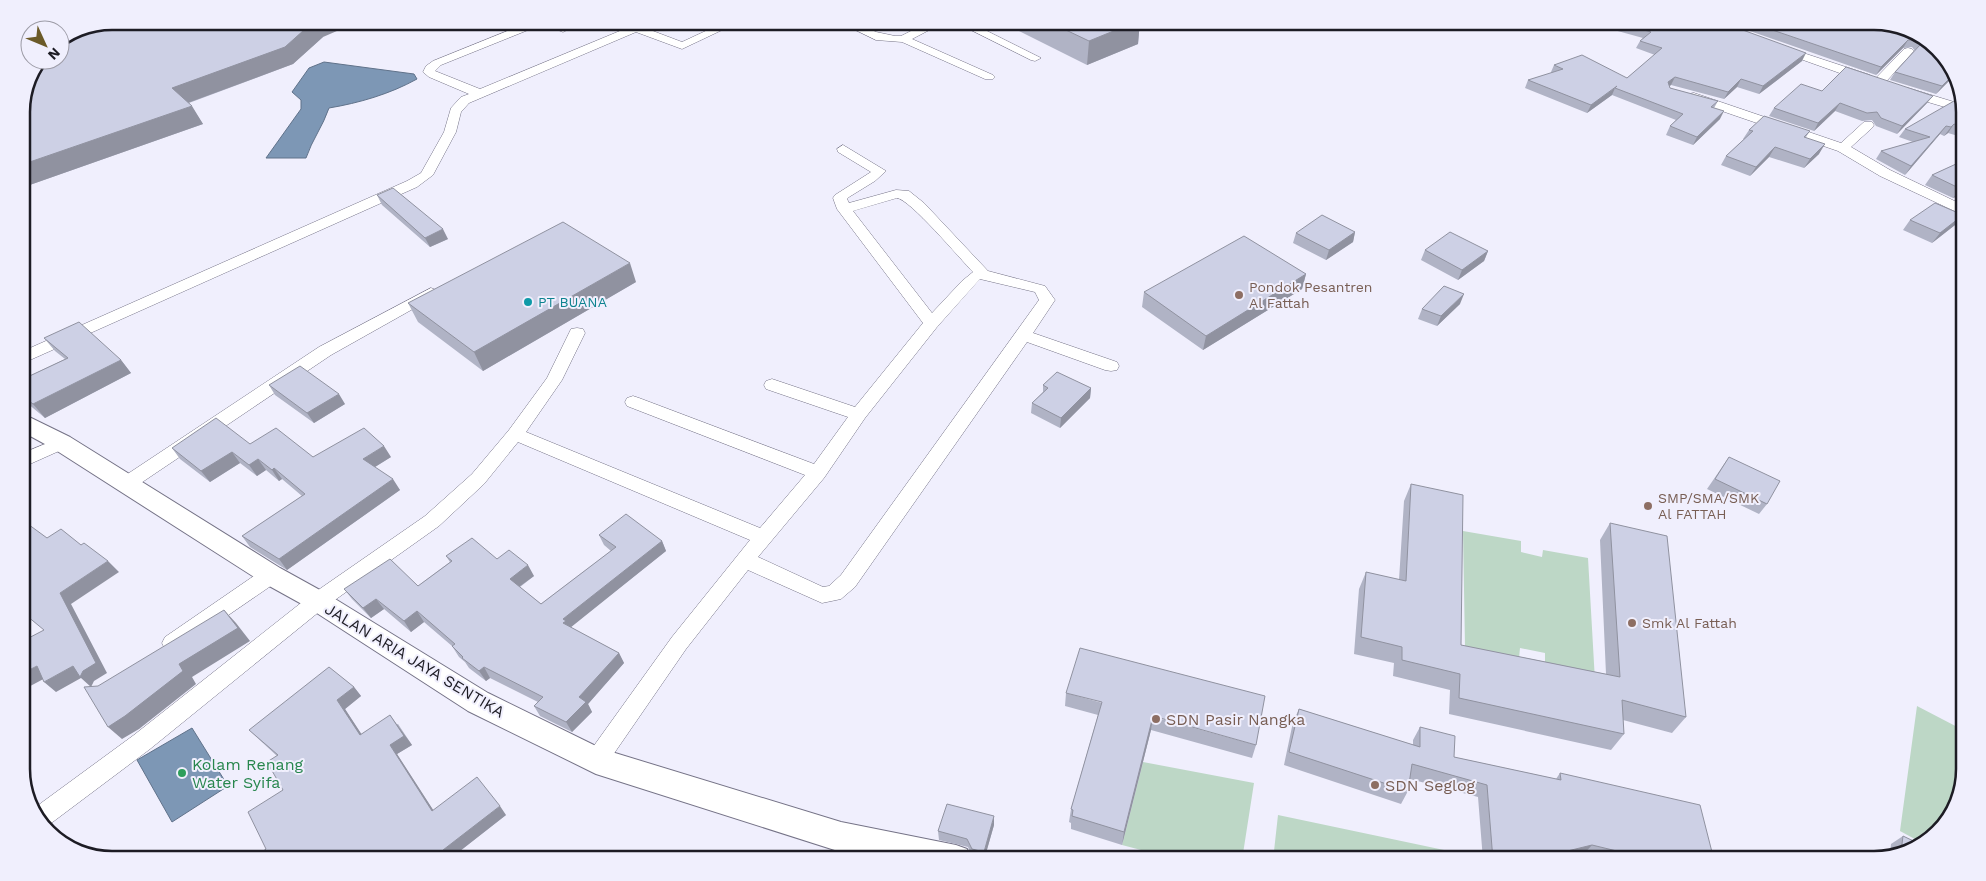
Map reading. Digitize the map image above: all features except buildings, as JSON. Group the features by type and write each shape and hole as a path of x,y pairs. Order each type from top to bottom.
{"street":[{"path":"478,93 433,75 429,72 430,68 437,63 520,30"},
{"path":"30,355 412,184 426,175 450,132 455,111 464,100 631,30"},
{"path":"641,30 682,46 717,30"},
{"path":"862,30 877,37 895,40 903,39 920,30"},
{"path":"977,30 1035,58"},
{"path":"903,39 988,77"},
{"path":"1768,44 1956,106"},
{"path":"1888,85 1908,51"},
{"path":"1679,93 1716,103 1843,148 1885,173 1956,208"},
{"path":"1843,148 1868,125"},
{"path":"843,149 879,171 875,176 844,193 840,198 844,210 931,323"},
{"path":"844,210 896,194 904,194 919,206 983,274"},
{"path":"596,761 680,643 763,537 818,473 859,414 931,323 967,284 975,276 983,274 1040,290 1045,294 1047,300 1024,335 848,581 834,593 822,595 746,560"},
{"path":"126,484 325,351 449,283"},
{"path":"44,815 149,736 318,601 432,522 478,479 515,434 554,380 577,333"},
{"path":"1024,335 1111,366"},
{"path":"772,385 859,414"},
{"path":"633,402 818,473"},
{"name":"JALAN ARIA JAYA SENTIKA","path":"30,425 62,443 270,575 318,601 478,702 596,761 840,837 911,851"},
{"path":"515,434 763,537"},
{"path":"30,458 62,443"},
{"path":"159,652 270,575"}],"green space":[{"path":"1463,531 1521,541 1521,552 1542,557 1543,550 1588,558 1595,681 1545,671 1545,653 1520,648 1519,658 1465,647"},
{"path":"1917,706 1956,726 1954,785 1945,810 1928,831 1916,840 1900,831"},
{"path":"1143,762 1254,783 1243,851 1145,851 1122,845"},
{"path":"1278,815 1449,851 1274,851"}],"water":[{"path":"324,62 414,74 417,79 374,97 329,108 306,158 266,158 301,109 301,100 292,92 309,68"},
{"name":"Kolam Renang Water Syifa","path":"192,728 228,786 172,822 137,760"}],"place":[{"name":"Pondok Pesantren Al Fattah","path":"1239,295"},
{"name":"PT BUANA","path":"528,302"},
{"name":"SMP/SMA/SMK Al FATTAH","path":"1648,506"},
{"name":"Smk Al Fattah","path":"1632,623"},
{"name":"SDN Pasir Nangka","path":"1156,719"},
{"name":"Kolam Renang Water Syifa","path":"182,773"},
{"name":"SDN Seglog","path":"1375,785"}]}
